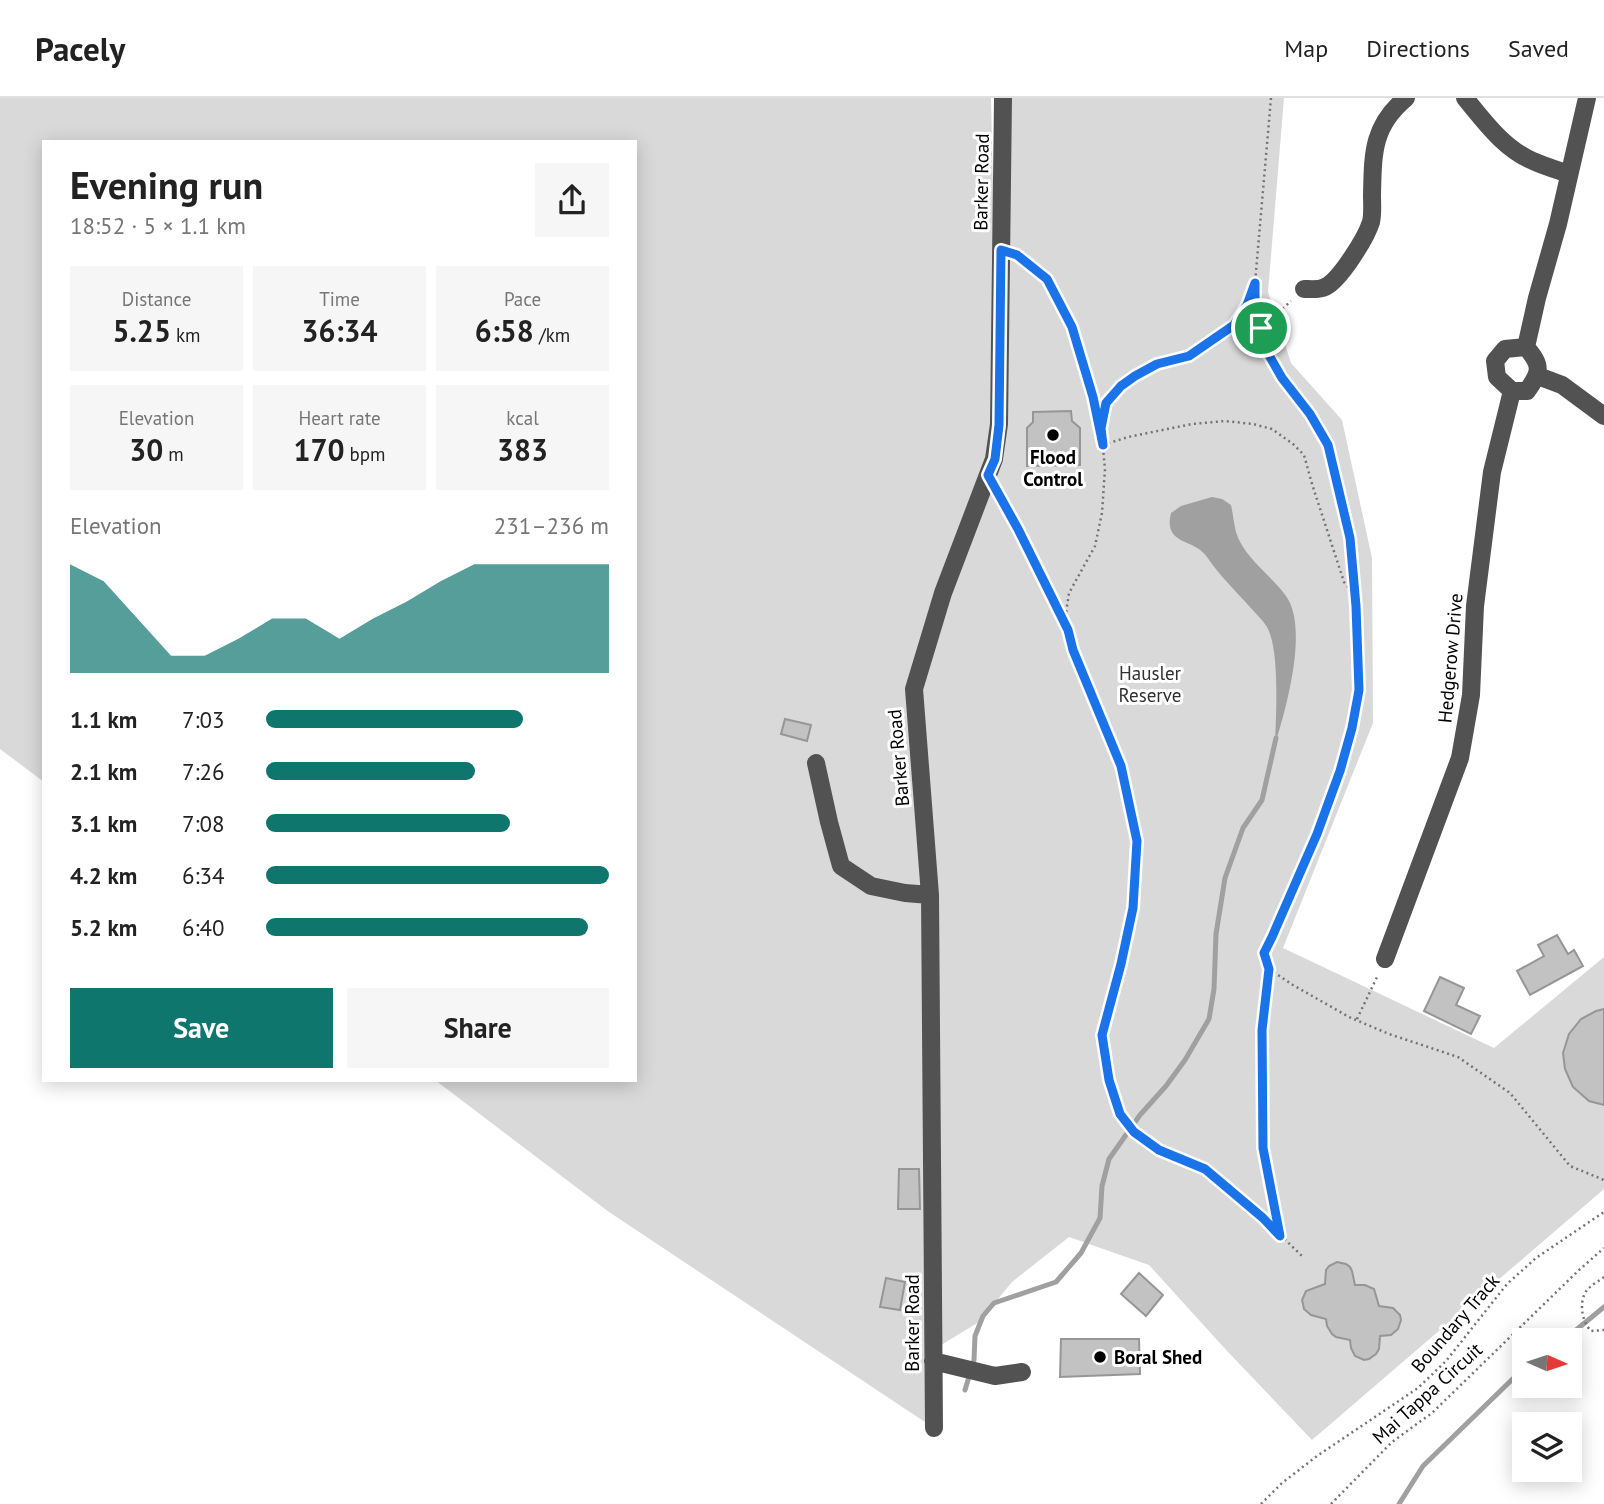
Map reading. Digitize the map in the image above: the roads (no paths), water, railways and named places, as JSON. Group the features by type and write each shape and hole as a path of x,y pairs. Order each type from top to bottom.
{"street":[{"name":"Barker Road","path":"934,1428 930,895 914,689 943,593 995,459 999,425 1003,98"},
{"path":"1304,289 1325,288 1339,275 1360,245 1371,220 1373,158 1380,130 1392,109 1406,98"},
{"path":"1465,98 1494,133 1515,150 1531,161 1569,174"},
{"path":"1526,347 1587,98"},
{"path":"1526,347 1537,360 1538,376 1527,391 1511,391 1497,377 1495,361 1505,349 1526,347"},
{"path":"1538,376 1562,385 1604,416"},
{"name":"Hedgerow Drive","path":"1385,959 1460,758 1471,695 1475,606 1492,472 1511,391"},
{"path":"816,763 842,866 871,886 930,895"},
{"path":"933,1361 995,1376 1022,1372"}],"waterway":[{"path":"965,1390 974,1360 975,1336 983,1316 994,1303 1056,1282 1081,1253 1100,1218 1102,1186 1109,1159 1140,1115 1185,1060 1209,1019 1214,989 1216,934 1225,878 1243,828 1262,800 1276,738"},
{"path":"1579,1328 1604,1307"},
{"path":"1399,1504 1423,1466 1512,1380"}],"place":[{"name":"Flood Control","path":"1053,435"},
{"name":"Boral Shed","path":"1100,1357"}],"park label":[{"name":"Hausler Reserve","path":"1150,684"}]}
